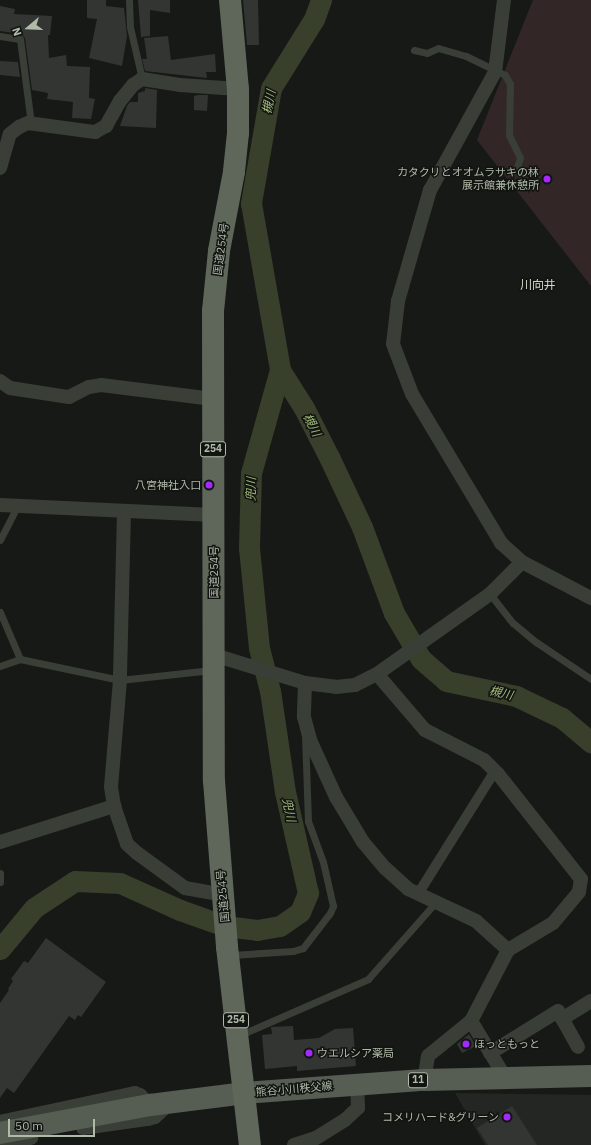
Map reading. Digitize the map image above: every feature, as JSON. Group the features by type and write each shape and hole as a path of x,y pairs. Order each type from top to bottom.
{"highway":[{"name":"国道254号","path":"230,0 238,89 235,164 219,250 213,311 215,662 214,781 228,951 250,1145"}],"main road":[{"name":"熊谷小川秩父線","path":"0,1133 52,1122 150,1105 245,1093 424,1080 591,1076"}],"street":[{"path":"504,0 495,72 430,190 398,301 393,344 412,394 501,543 522,562 591,598"},
{"path":"0,168 10,134 19,127 31,124 95,132 106,126 120,101 133,85 142,79 180,85 238,89"},
{"path":"0,382 10,388 69,397 88,387 101,385 213,399"},
{"path":"0,505 124,512 214,515"},
{"path":"124,512 120,680 111,787 114,806 127,844 137,853 185,888 223,897"},
{"path":"215,662 252,666 301,682 345,687 355,685 379,672 490,594 522,562"},
{"path":"379,672 425,730 477,756 495,771 581,879 579,892 553,923 508,950 471,1021 428,1056 424,1080"},
{"path":"301,682 304,717 310,740 348,820 385,868 418,894 476,922 508,950"},
{"path":"418,894 495,771"},
{"path":"0,842 114,806"},
{"path":"562,1019 591,1001"},
{"path":"490,1053 558,1011 578,1046"},
{"path":"471,1021 505,1077"},
{"path":"294,1145 316,1138 345,1120 358,1108 357,1084"},
{"path":"0,1122 135,1093 140,1095 150,1105"},
{"path":"0,1144 54,1133 148,1119 155,1117 171,1102"}],"lane":[{"path":"129,0 130,27 142,79"},
{"path":"0,36 20,39 31,124"},
{"path":"414,50 427,52 438,48 466,56 495,72 505,74 510,84 510,135 520,158 517,167"},
{"path":"0,540 17,506"},
{"path":"490,594 519,628 591,679"},
{"path":"0,612 20,660"},
{"path":"0,666 20,660 120,680 215,662"},
{"path":"228,951 292,951 303,948 330,913 333,906 323,862 308,821 304,717"},
{"path":"0,873 0,882"},
{"path":"238,1036 368,979 435,903"}],"shaded area":[{"path":"533,0 591,0 591,286 477,140"},
{"path":"455,1093 591,1095 591,1145 485,1145"}],"building":[{"path":"87,0 106,0 106,6 124,8 127,36 122,66 89,58 97,19 87,18"},
{"path":"138,0 170,0 170,13 150,10 150,36 141,37"},
{"path":"243,0 258,0 259,45 247,45"},
{"path":"0,6 15,9 14,14 52,16 50,35 48,35 49,58 66,55 67,66 90,67 89,98 95,99 91,119 72,118 73,102 47,99 48,93 32,90 25,38 21,34 0,31"},
{"path":"168,36 171,60 215,54 216,72 206,72 207,78 145,71 142,59 147,59 144,38"},
{"path":"0,61 18,62 20,77 0,75"},
{"path":"145,88 157,90 156,128 120,126 127,106 130,102 138,102 138,93 145,91"},
{"path":"208,95 207,111 194,110 194,96"},
{"path":"46,938 106,982 81,1017 78,1015 75,1020 69,1016 14,1093 7,1088 0,1098 0,1003 9,990 8,989 13,981 11,979 24,961 28,963"},
{"name":"ウエルシア薬局","path":"293,1026 294,1040 319,1038 335,1029 353,1028 356,1066 297,1071 297,1066 265,1069 262,1035 272,1034 271,1027"},
{"name":"ほっともっと","path":"469,1034 476,1046 462,1053 457,1044"},
{"name":"コメリハード&グリーン","path":"512,1106 537,1145 488,1145 477,1128"}],"waterway":[{"name":"槻川","path":"321,0 314,19 271,88 251,203 280,370 304,408 330,459 362,527 394,613 421,659 446,681 516,696 562,718 591,742"},
{"name":"兜川","path":"0,949 34,908 75,881 120,883 180,910 225,926 257,930 280,926 300,912 308,893 285,792 270,691 259,648 249,548 251,473 280,370"}],"place":[{"name":"カタクリとオオムラサキの林 展示館兼休憩所","path":"547,179"},
{"name":"八宮神社入口","path":"209,485"},
{"name":"ほっともっと","path":"466,1044"},
{"name":"ウエルシア薬局","path":"309,1053"},
{"name":"コメリハード&グリーン","path":"507,1117"}],"district":[{"name":"川向井","path":"538,285"}]}
